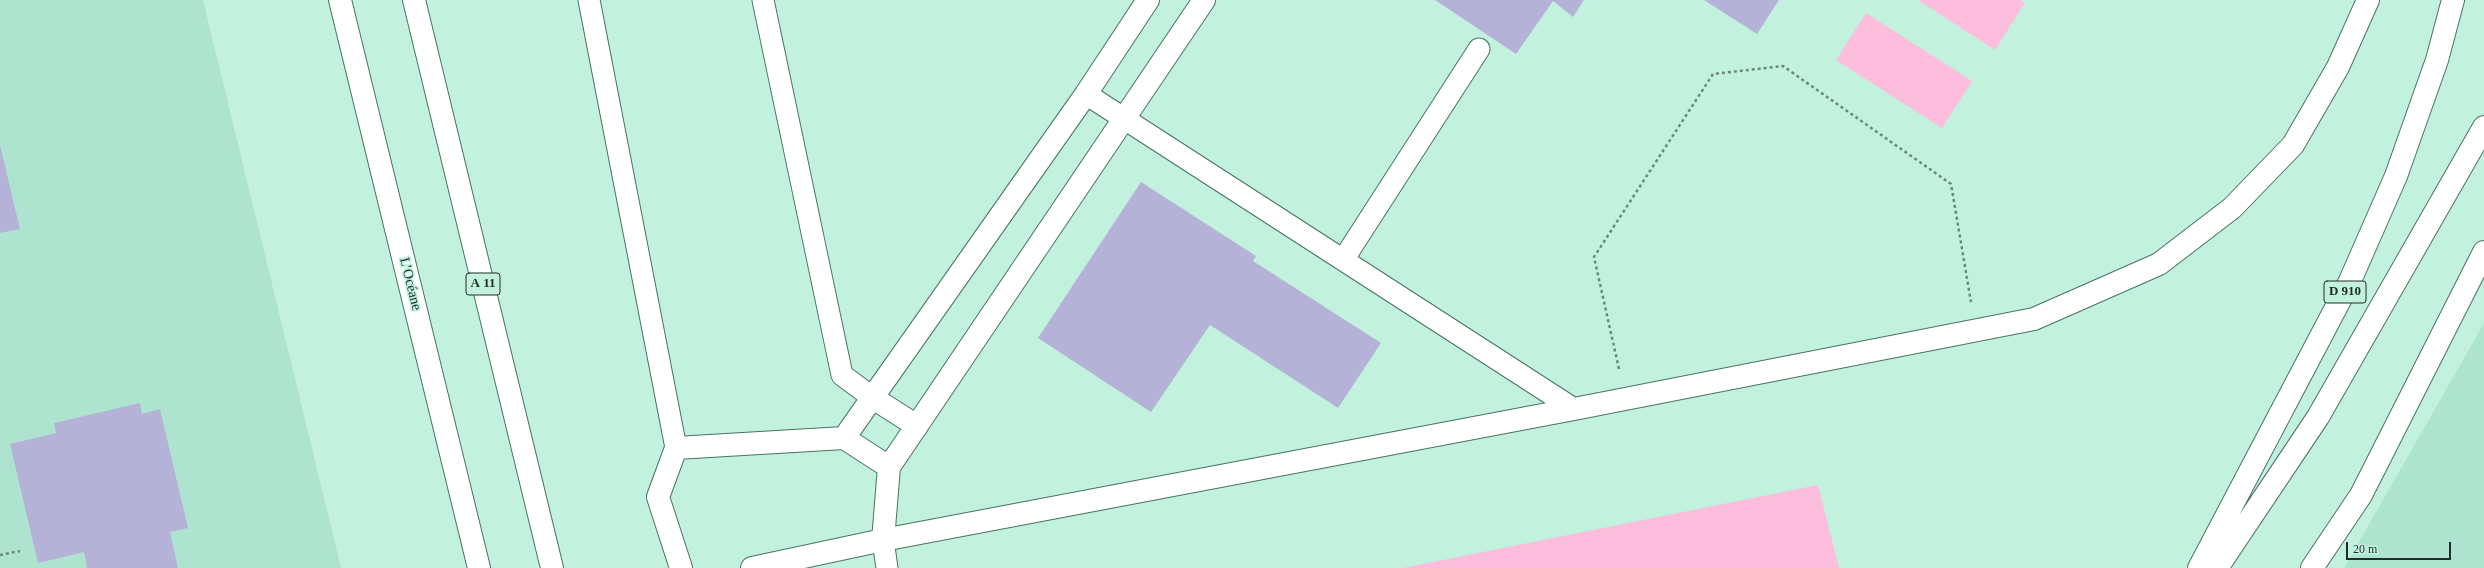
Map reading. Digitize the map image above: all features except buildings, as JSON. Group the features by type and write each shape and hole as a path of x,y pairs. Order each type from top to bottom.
{"main road":[{"name":"L’Océane","path":"340,0 479,568"},
{"name":"A 11","path":"414,0 552,568"},
{"path":"844,438 1086,94 1148,0"},
{"path":"883,540 889,467 1125,120 1204,0"},
{"path":"763,567 883,540 1574,409 2034,319 2159,264 2232,208 2293,145 2338,67 2368,0"},
{"name":"D 910","path":"2199,568 2350,281 2396,176 2437,60 2453,0"},
{"name":"D 910","path":"2217,568 2318,417 2484,127"},
{"path":"2312,568 2361,495 2484,252"},
{"path":"873,398 917,426"},
{"path":"681,568 658,497 676,448 844,438 889,467"},
{"path":"470,568 473,543"}],"lane":[{"path":"589,0 676,448"},
{"path":"763,0 842,375 873,398"},
{"path":"1343,260 1479,49"},
{"path":"1086,94 1574,409"},
{"path":"883,540 887,568"}],"path":[{"path":"1626,399 1594,257 1713,74 1783,66 1951,184 1976,330"},
{"path":"0,556 20,551"}],"shaded area":[{"path":"0,0 203,0 341,568 0,568"},
{"path":"1918,0 2020,0 2025,3 1995,50"},
{"path":"1866,13 1972,81 1942,128 1836,60"},
{"path":"2484,322 2484,568 2344,568 2483,325"},
{"path":"1818,485 1839,568 1403,568"}]}
